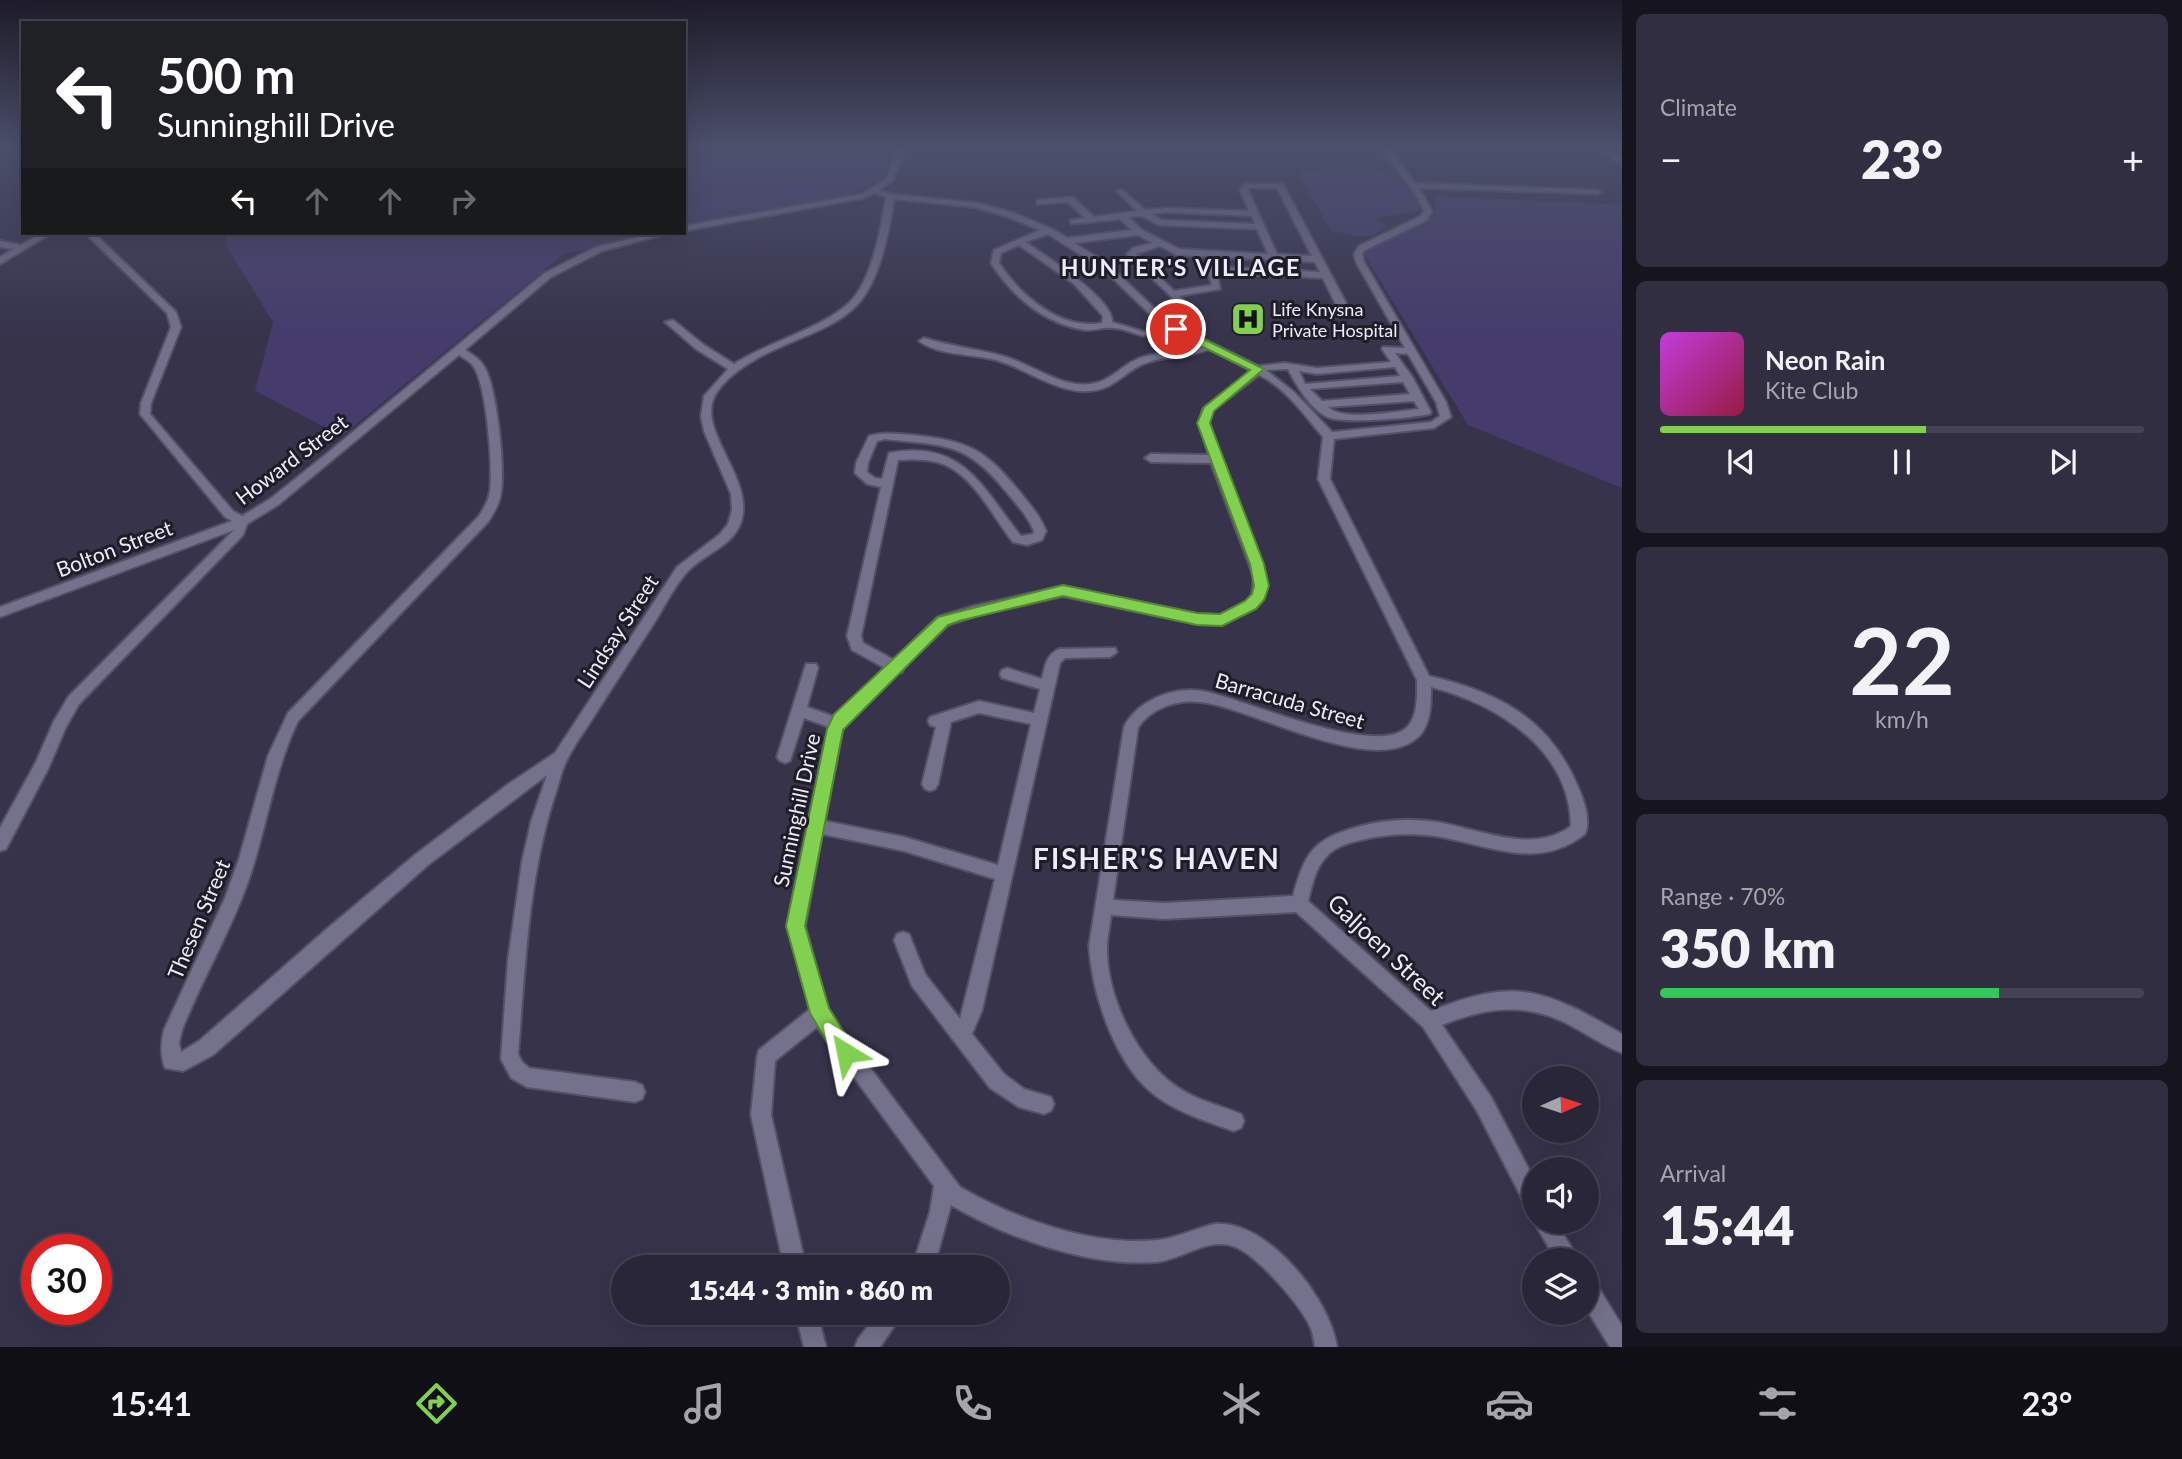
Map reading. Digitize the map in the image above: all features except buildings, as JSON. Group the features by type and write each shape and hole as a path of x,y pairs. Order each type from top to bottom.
{"street":[{"path":"686,229 796,210"},
{"name":"Lindsay Street","path":"635,1092 527,1077 517,1073 511,1065 509,1054 517,960 530,862 545,800 560,757 681,570 730,531 736,522 738,504 730,474 705,412 709,396 734,368 852,305 860,294 883,234 887,210"},
{"path":"992,210 1049,231 1105,266 1155,314 1176,329 1258,369 1290,394 1329,436 1434,425 1443,421 1446,411 1360,262 1358,254 1369,244 1424,218 1427,210"},
{"path":"1081,210 1091,219"},
{"path":"1140,210 1156,221 1167,223 1260,227"},
{"path":"1074,222 1170,210 1254,214"},
{"path":"1252,210 1274,257"},
{"path":"1291,210 1342,305 1335,315"},
{"path":"1122,216 1139,232 1177,252 1317,259"},
{"path":"1049,231 1001,249 995,258 1002,274 1018,294 1068,323 1089,328 1107,324 1143,333"},
{"path":"1067,241 1139,232"},
{"path":"0,261 45,235"},
{"path":"91,235 172,312 176,327 146,403 145,414 229,514 242,522"},
{"name":"Howard Street","path":"0,844 74,700 239,532 242,522 304,478 548,275 599,249 658,235"},
{"path":"1020,242 1088,292 1108,316 1107,324"},
{"path":"0,244 22,248"},
{"path":"1159,244 1131,254 1182,304"},
{"path":"1172,293 1217,287 1205,254"},
{"path":"1211,270 1327,275"},
{"path":"670,322 700,347 734,368"},
{"path":"925,341 951,351 1007,359 1045,378 1086,387 1105,384 1138,361 1192,354 1209,345"},
{"path":"1292,368 1302,387 1331,415 1346,418 1426,412 1387,349 1410,351"},
{"name":"Thesen Street","path":"459,351 478,364 485,378 496,481 491,505 484,519 293,717 280,740 271,767 241,878 173,1030 170,1044 172,1061 183,1062 206,1048 371,900 498,800 560,757"},
{"path":"1258,369 1275,365 1317,371 1398,364"},
{"name":"Sunninghill Drive","path":"1258,369 1208,409 1205,416 1205,430 1260,577 1258,596 1238,613 1222,620 1197,619 1063,591 993,606 943,621 837,724 796,926 820,1013 830,1031 944,1186 968,1204 1053,1238 1112,1249 1155,1251 1176,1248 1220,1234 1233,1234 1246,1240 1272,1262 1306,1301 1322,1326 1326,1347"},
{"path":"1302,387 1408,379"},
{"path":"1318,404 1419,397"},
{"name":"Barracuda Street","path":"1234,1121 1176,1099 1146,1076 1131,1055 1109,1001 1099,968 1098,946 1131,727 1138,715 1164,702 1200,696 1350,742 1380,745 1401,742 1413,733 1420,723 1426,701 1424,680 1324,479 1329,436"},
{"path":"897,668 856,646 853,636 898,437"},
{"path":"886,484 864,478 861,472 873,438 898,437 953,443 988,463 1035,519 1040,527 1039,534 1027,541 1017,539 964,472 951,463 939,459 894,456"},
{"path":"1151,458 1216,458"},
{"name":"Bolton Street","path":"0,612 242,522"},
{"path":"962,1036 973,1010 1038,720 1057,656 1063,653 1110,652"},
{"path":"785,757 811,668"},
{"path":"1007,674 1047,686"},
{"path":"1299,904 1319,852 1334,841 1362,831 1391,828 1434,829 1535,846 1570,839 1579,830 1577,806 1562,768 1534,730 1488,699 1465,689 1424,680"},
{"path":"930,784 940,719 979,708 1038,720"},
{"path":"799,710 837,724"},
{"path":"816,826 904,844 1004,874"},
{"name":"Galjoen Street","path":"1105,907 1164,911 1299,904 1429,1021 1484,1104 1522,1178"},
{"path":"903,940 918,980 1008,1091 1044,1104"},
{"path":"1429,1021 1481,1001 1497,998 1518,999 1561,1011 1622,1044"},
{"path":"792,1255 764,1130 762,1099 766,1058 769,1052 820,1013"},
{"path":"927,1255 940,1212 944,1186"},
{"path":"1599,1309 1622,1346"},
{"path":"809,1325 815,1347"},
{"path":"866,1347 883,1325"}],"shaded area":[{"path":"686,210 775,210 686,229"},
{"path":"1319,210 1419,210 1377,218 1386,226 1366,236 1331,231"},
{"path":"1435,210 1622,210 1622,488 1468,425 1365,256 1366,250 1427,223"},
{"path":"224,235 654,235 564,254 342,436 255,391 273,322 227,247"}],"place":[{"name":"Life Knysna Private Hospital","path":"1248,319"}],"district":[{"name":"HUNTER'S VILLAGE","path":"1181,267"},
{"name":"FISHER'S HAVEN","path":"1157,858"}],"route":[{"path":"846,1053 820,1013 796,926 835,729 840,719 897,668 943,621 956,616 1063,591 1197,619 1222,620 1251,605 1258,596 1261,586 1257,564 1204,423 1208,409 1258,369 1176,329"}]}
